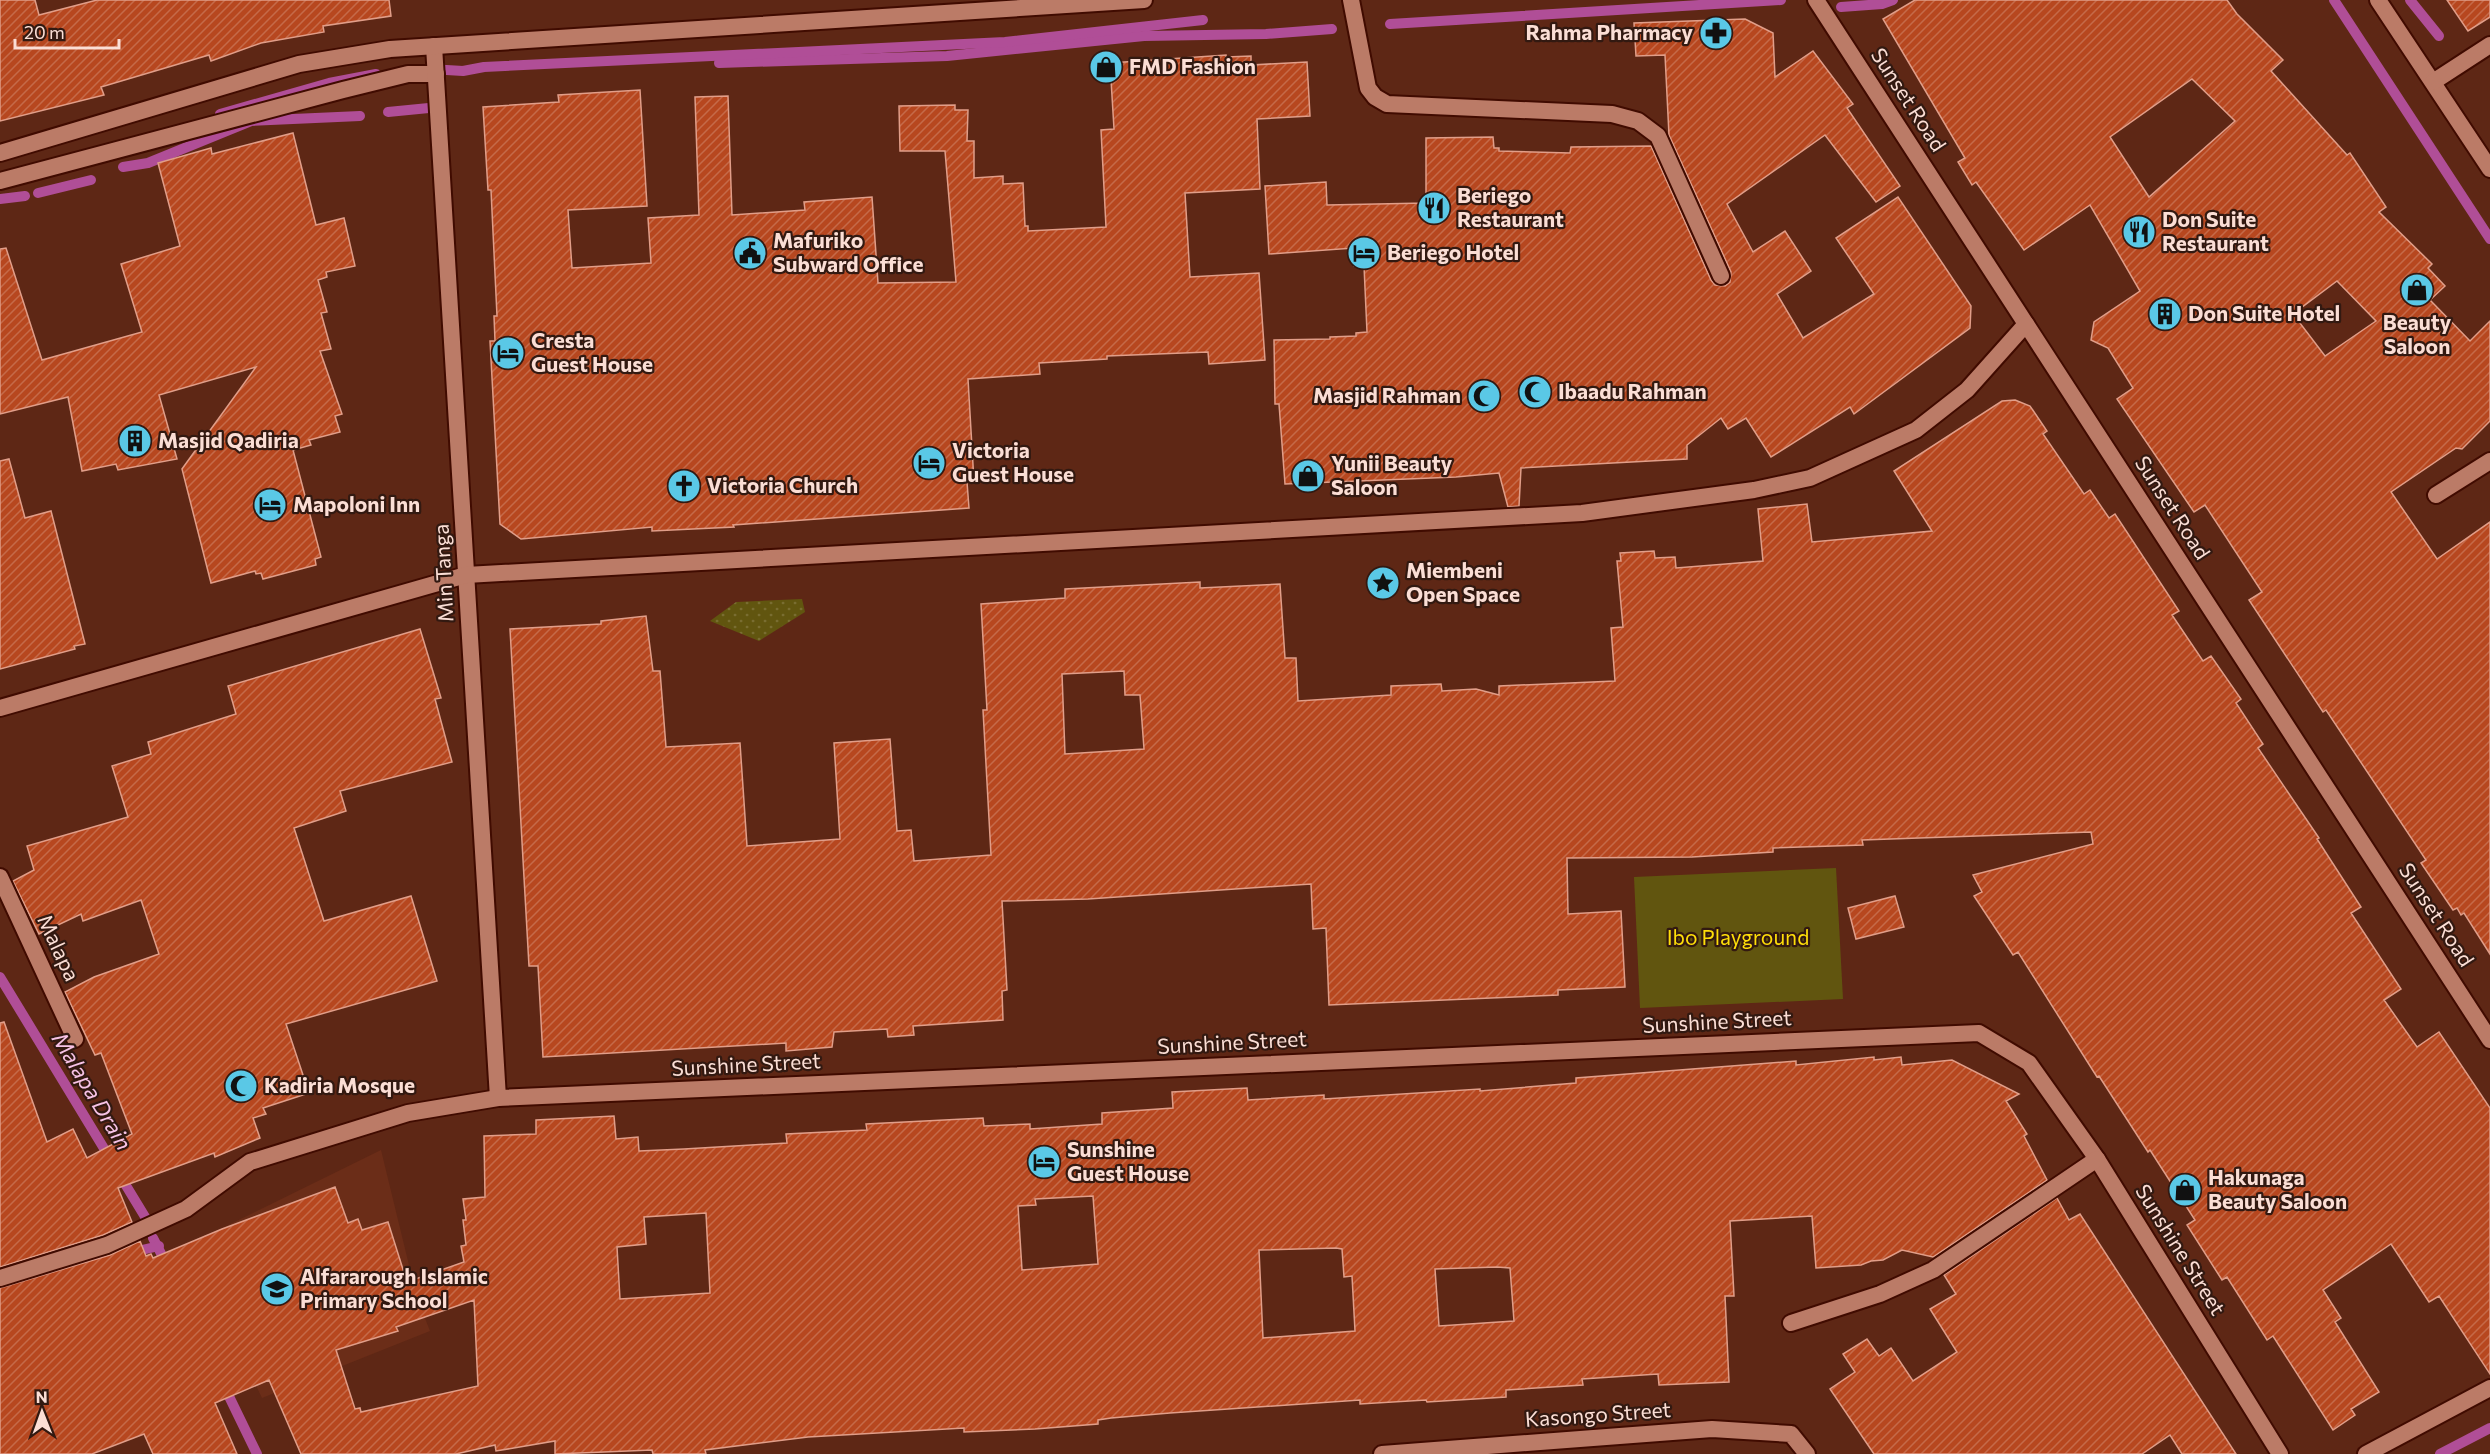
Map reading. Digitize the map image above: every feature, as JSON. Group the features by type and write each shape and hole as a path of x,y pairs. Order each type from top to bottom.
{"street":[{"path":"0,153 299,64 390,49 961,6 1144,0"},
{"path":"1351,0 1368,88 1375,97 1388,104 1612,114 1638,121 1658,136 1721,276"},
{"name":"Sunset Road","path":"1816,0 2490,1040"},
{"path":"2378,0 2490,169"},
{"path":"2433,82 2490,45"},
{"name":"Min Tanga","path":"434,46 498,1098"},
{"path":"0,181 408,74 436,74"},
{"path":"0,708 466,575 1582,513 1754,490 1810,478 1916,430 1967,390 2026,324"},
{"path":"2436,495 2490,461"},
{"name":"Malapa","path":"0,877 75,1039"},
{"name":"Sunshine Street","path":"0,1278 106,1245 186,1209 250,1162 408,1113 498,1098 1979,1033 2029,1063 2097,1159 2280,1454"},
{"path":"1791,1323 1880,1294 1933,1270 2097,1159"},
{"path":"2366,1454 2490,1388"},
{"name":"Kasongo Street","path":"1382,1454 1712,1430 1791,1434 1807,1454"}],"shaded area":[{"path":"381,1150 417,1298 430,1331 262,1398 188,1245"}],"green space":[{"path":"802,599 805,612 759,641 710,621 736,602"},
{"name":"Ibo Playground","path":"1836,868 1843,999 1640,1008 1634,877"}],"building":[{"path":"0,0 35,0 39,15 97,0 389,0 391,16 323,26 324,32 261,43 211,61 209,55 101,87 104,95 0,121"},
{"path":"1915,0 2227,0 2237,14 2283,60 2271,71 2347,155 2350,153 2386,207 2379,212 2432,264 2428,268 2445,286 2430,300 2470,341 2490,321 2490,421 2462,449 2456,448 2391,492 2437,559 2490,522 2490,954 2464,913 2461,915 2457,908 2453,910 2421,863 2426,860 2326,710 2323,712 2249,600 2262,592 2205,505 2194,512 2117,399 2133,388 2108,348 2091,340 2094,322 2140,291 2090,205 2024,250 1976,182 1972,185 1958,162 1965,158 1883,19","holes":["2192,79 2235,121 2149,197 2110,137","2337,281 2376,321 2325,356 2293,314"]},
{"path":"2447,0 2490,0 2490,17 2468,31"},
{"path":"1745,19 1773,33 1775,77 1813,51 1853,104 1847,108 1900,186 1876,202 1825,135 1727,204 1753,252 1785,231 1811,271 1777,294 1803,338 1874,294 1836,238 1898,197 1971,306 1970,328 1854,414 1850,407 1771,457 1746,418 1728,429 1721,418 1687,445 1687,459 1521,468 1519,506 1508,507 1499,473 1285,484 1279,404 1275,404 1274,340 1330,339 1330,337 1356,336 1356,333 1367,332 1364,266 1354,266 1354,248 1269,254 1265,186 1326,182 1327,205 1426,203 1426,138 1493,137 1494,148 1499,148 1499,151 1570,153 1571,147 1651,146 1711,280 1715,285 1725,286 1730,282 1731,272 1669,135 1665,55 1636,56 1634,23"},
{"path":"1226,55 1226,57 1251,56 1251,65 1307,62 1310,116 1257,119 1260,189 1185,193 1190,277 1259,273 1265,360 1209,364 1208,352 1107,356 1107,359 1039,363 1040,374 968,379 974,482 967,482 969,508 733,525 734,527 652,531 652,527 521,539 500,524 490,341 495,341 494,316 497,316 491,190 488,190 483,107 559,102 558,95 640,90 647,206 568,210 572,268 651,263 648,218 699,215 695,97 728,96 732,215 805,210 804,202 872,197 878,283 956,282 945,151 900,151 899,106 955,105 955,110 968,110 967,141 974,141 974,178 1003,176 1003,184 1023,183 1025,226 1028,226 1028,231 1106,227 1101,130 1114,129 1110,63"},
{"path":"293,133 316,225 344,218 355,266 326,272 327,277 318,280 327,312 321,313 331,349 320,351 342,414 335,416 340,432 309,440 311,445 293,450 321,557 315,559 316,565 263,579 261,573 256,574 255,571 211,583 182,469 256,367 159,395 177,459 118,470 116,464 82,471 68,397 0,414 0,249 6,248 42,360 142,332 121,264 180,246 158,163 211,148 212,154"},
{"path":"2015,400 2030,406 2047,431 2043,434 2084,494 2090,490 2109,518 2115,514 2179,611 2172,615 2203,661 2211,656 2241,699 2236,703 2263,744 2258,748 2319,838 2317,839 2361,907 2351,913 2401,989 2384,1000 2417,1047 2439,1032 2490,1108 2490,1374 2439,1296 2429,1302 2391,1244 2323,1290 2341,1318 2335,1322 2379,1392 2351,1409 2355,1415 2333,1430 2273,1336 2267,1340 2227,1277 2222,1280 2187,1225 2195,1220 2150,1150 2148,1152 2099,1076 2097,1077 2018,952 2013,955 1974,896 1982,892 1973,875 2093,844 2091,832 1862,840 1863,845 1773,848 1773,852 1692,857 1567,858 1568,914 1621,911 1625,987 1558,990 1558,995 1329,1005 1326,928 1313,929 1311,884 1088,899 1002,901 1007,990 1002,991 1003,1020 913,1026 914,1035 888,1037 887,1029 834,1032 832,1047 786,1051 786,1043 543,1057 538,966 529,966 510,629 601,624 601,621 646,616 653,671 660,671 666,747 740,743 747,846 840,839 834,743 890,739 897,831 911,830 914,861 991,855 983,710 987,710 981,604 1065,598 1065,589 1200,582 1200,588 1280,584 1285,658 1296,658 1298,701 1391,695 1391,686 1441,684 1442,691 1476,689 1499,695 1499,686 1615,681 1611,628 1623,627 1617,561 1621,561 1620,553 1654,551 1655,558 1675,557 1676,568 1763,561 1758,509 1807,504 1812,542 1932,531 1894,471 2002,401","holes":["1124,671 1125,695 1140,695 1144,749 1065,754 1062,674"]},
{"path":"9,459 25,518 51,511 85,644 74,646 75,649 0,669 0,461"},
{"path":"420,629 441,698 435,699 452,762 340,791 346,811 294,828 324,921 411,896 437,981 286,1024 309,1093 263,1108 266,1114 253,1118 260,1138 215,1157 214,1153 118,1188 132,1222 103,1235 0,1267 0,1023 4,1022 47,1142 73,1129 87,1158 132,1134 101,1053 95,1055 65,992 94,977 159,954 141,900 83,921 81,914 39,934 13,881 34,870 27,846 128,817 112,766 151,754 148,742 236,714 228,686"},
{"path":"1895,896 1904,927 1856,939 1848,908"},
{"path":"1874,1057 1874,1060 1901,1057 1902,1065 1952,1060 2019,1094 2006,1101 2027,1134 2024,1136 2047,1180 1933,1257 1902,1250 1883,1260 1861,1265 1816,1268 1812,1216 1730,1221 1734,1296 1725,1296 1729,1382 1659,1385 1658,1374 1582,1379 1583,1385 1506,1390 1506,1397 1360,1404 1360,1400 1111,1418 1098,1420 1098,1424 1035,1429 964,1432 964,1428 808,1437 705,1450 706,1454 653,1454 652,1450 555,1454 555,1441 496,1451 495,1445 456,1454 301,1454 269,1380 215,1403 237,1454 153,1454 144,1434 92,1454 0,1454 0,1288 110,1255 140,1241 146,1256 151,1254 153,1258 222,1229 335,1187 348,1223 358,1219 362,1230 388,1222 407,1282 464,1262 461,1246 466,1245 463,1199 485,1197 484,1136 536,1134 536,1120 614,1116 616,1139 638,1137 639,1151 787,1143 786,1134 867,1130 866,1124 983,1118 984,1126 1030,1124 1030,1129 1102,1124 1102,1113 1173,1108 1172,1092 1247,1088 1248,1100 1324,1095 1324,1099 1480,1089 1480,1091 1576,1083 1576,1078 1796,1061 1796,1065","holes":["1093,1196 1098,1264 1022,1270 1018,1206 1036,1205 1035,1199","706,1213 710,1293 620,1299 617,1247 646,1244 644,1217","1342,1249 1344,1277 1352,1276 1355,1331 1263,1338 1259,1250","1510,1268 1514,1321 1439,1326 1435,1269","474,1300 478,1386 361,1412 360,1408 355,1409 336,1350 398,1331 396,1327"]},
{"path":"2057,1198 2069,1220 2080,1214 2236,1454 2182,1454 2170,1435 2142,1454 1874,1454 1830,1389 1855,1372 1843,1354 1867,1339 1879,1356 1891,1348 1913,1381 1957,1352 1930,1309 1956,1294 1944,1275"}],"waterway":[{"path":"1390,24 1781,0"},
{"path":"1841,7 1882,4 1893,0"},
{"path":"2334,0 2490,239"},
{"path":"2410,0 2439,36"},
{"path":"430,69 463,71 484,67 1005,42 1203,20"},
{"path":"719,63 947,56 1144,36 1266,34 1332,29"},
{"path":"220,114 329,83 376,74"},
{"path":"388,112 439,107"},
{"path":"123,167 148,163 251,121 360,116"},
{"path":"38,193 91,180"},
{"path":"0,199 25,196"},
{"name":"Malapa Drain","path":"0,977 111,1160"},
{"name":"Malapa Drain","path":"119,1174 150,1225"},
{"name":"Malapa Drain","path":"153,1238 168,1267"},
{"path":"129,1253 159,1246"},
{"path":"65,1265 100,1260"},
{"path":"0,1289 24,1277"},
{"name":"Malapa Drain","path":"223,1384 257,1454"},
{"path":"2440,1454 2490,1428"}],"place":[{"name":"Rahma Pharmacy","path":"1716,33"},
{"name":"FMD Fashion","path":"1106,67"},
{"name":"Beriego Restaurant","path":"1434,208"},
{"name":"Don Suite Restaurant","path":"2139,232"},
{"name":"Mafuriko Subward Office","path":"750,253"},
{"name":"Beriego Hotel","path":"1364,253"},
{"name":"Beauty Saloon","path":"2417,290"},
{"name":"Don Suite Hotel","path":"2165,314"},
{"name":"Cresta Guest House","path":"508,353"},
{"name":"Ibaadu Rahman","path":"1535,392"},
{"name":"Masjid Rahman","path":"1484,396"},
{"name":"Masjid Qadiria","path":"135,441"},
{"name":"Victoria Guest House","path":"929,463"},
{"name":"Yunii Beauty Saloon","path":"1308,476"},
{"name":"Victoria Church","path":"684,486"},
{"name":"Mapoloni Inn","path":"270,505"},
{"name":"Miembeni Open Space","path":"1383,583"},
{"name":"Kadiria Mosque","path":"241,1086"},
{"name":"Sunshine Guest House","path":"1044,1162"},
{"name":"Hakunaga Beauty Saloon","path":"2185,1190"},
{"name":"Alfararough Islamic Primary School","path":"277,1289"}]}
